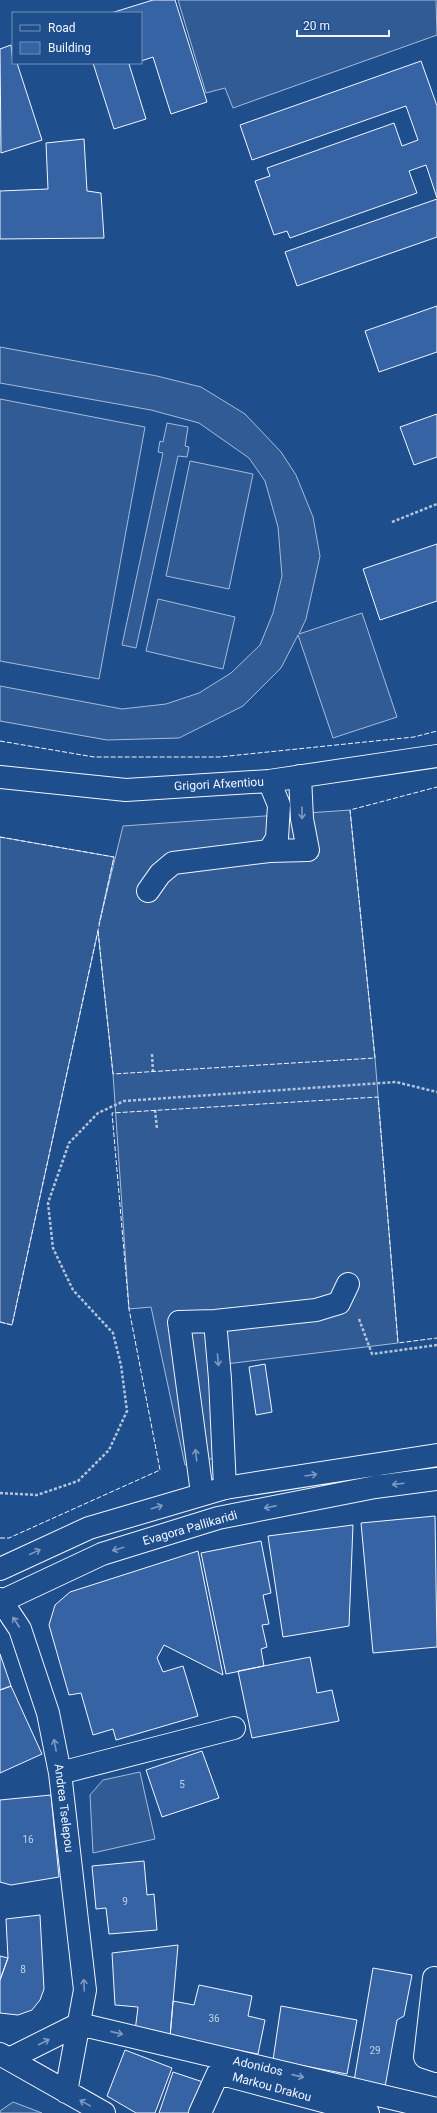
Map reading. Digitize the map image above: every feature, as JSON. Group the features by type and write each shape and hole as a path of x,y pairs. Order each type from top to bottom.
{"street":[{"name":"Grigori Afxentiou","path":"0,777 126,790 269,781 437,756"},
{"path":"148,891 160,874 173,863 269,851 308,850 302,819 300,776"},
{"path":"269,781 279,805 277,838 269,851"},
{"path":"202,1493 179,1322 215,1321 316,1310 343,1293"},
{"path":"215,1321 220,1379 225,1488"},
{"path":"0,1569 89,1528 202,1493 225,1488 437,1455"},
{"name":"Evagora Pallikaridi","path":"1,1601 102,1554 218,1518 375,1487 437,1479"},
{"name":"Andrea Tselepou","path":"1,1601 20,1629 48,1713 60,1773 85,1990 66,2092"},
{"path":"60,1773 234,1728"},
{"path":"434,1978 425,2057 437,2061"},
{"path":"4,2056 79,2024"},
{"name":"Adonidos","path":"79,2024 437,2109"},
{"path":"4,2056 104,2113"},
{"name":"Markou Drakou","path":"200,2113 218,2072 368,2113"}],"path":[{"path":"392,522 437,504"},
{"path":"152,1054 152,1072"},
{"path":"0,1493 37,1495 78,1481 109,1450 127,1411 121,1365 113,1333 73,1290 53,1248 48,1203 69,1143 98,1113 124,1101 396,1082 437,1092"},
{"path":"155,1110 156,1129"},
{"path":"343,1293 362,1321 372,1354 437,1345"}],"shaded area":[{"path":"178,0 436,0 437,35 233,108 225,88 206,93"},
{"path":"0,347 157,376 201,387 245,414 281,452 296,475 313,517 320,556 306,619 299,634 362,613 397,717 333,738 298,635 281,668 243,706 179,738 107,740 0,721 0,686 122,709 166,704 199,693 231,673 260,645 273,613 282,576 278,527 265,481 249,458 199,423 151,410 0,383"},
{"path":"0,399 145,427 99,679 0,661"},
{"path":"167,423 188,427 185,446 189,447 187,457 178,456 136,648 122,645 163,453 158,452 160,441 163,442"},
{"path":"190,461 253,474 229,589 166,576"},
{"path":"158,599 235,617 223,669 146,651"},
{"path":"350,810 375,1058 398,1343 226,1364 227,1455 185,1465 151,1307 129,1309 113,1074 98,931 12,1325 0,1322 0,837 114,857 99,924 123,826"},
{"path":"140,1772 155,1839 93,1853 90,1795 103,1780"},
{"path":"13,2102 42,2113 0,2113 0,2111"}],"building":[{"path":"153,0 175,0 207,102 171,114 153,57 142,61 142,12 114,12"},
{"path":"11,45 12,64 17,64 42,140 1,153 0,49"},
{"path":"421,61 437,106 437,198 426,165 409,171 417,193 290,238 287,231 274,235 255,181 270,176 267,168 394,123 402,146 418,140 406,106 252,160 240,125"},
{"path":"93,64 129,64 146,119 114,129"},
{"path":"84,139 87,191 101,193 104,238 0,239 0,191 48,189 46,143"},
{"path":"437,199 437,237 297,286 285,252"},
{"path":"437,306 437,352 379,372 365,331"},
{"path":"437,414 437,457 414,465 400,427"},
{"path":"437,544 437,601 380,620 363,569"},
{"path":"265,1364 272,1412 256,1415 249,1367"},
{"path":"435,1516 437,1647 373,1653 361,1523"},
{"path":"353,1525 349,1626 283,1637 268,1536"},
{"path":"261,1541 271,1593 263,1595 269,1624 262,1625 267,1647 261,1649 264,1666 226,1674 201,1553"},
{"path":"198,1551 223,1675 164,1645 157,1658 163,1672 183,1666 198,1716 116,1740 113,1729 93,1735 81,1693 69,1695 49,1625 55,1605 70,1592"},
{"path":"0,1654 11,1686 0,1690"},
{"path":"310,1657 317,1693 332,1690 339,1721 252,1738 238,1671"},
{"path":"11,1686 42,1754 0,1773 0,1690"},
{"path":"202,1751 219,1798 162,1817 146,1770"},
{"path":"51,1795 59,1877 11,1885 0,1882 0,1800"},
{"path":"144,1861 147,1895 154,1894 157,1930 109,1934 106,1908 96,1909 92,1866"},
{"path":"40,1915 44,1989 40,2000 32,2010 18,2015 0,2013 0,1980 8,1958 6,1919"},
{"path":"178,1945 170,2037 135,2031 138,2007 115,2005 112,1953"},
{"path":"0,1956 8,1958 0,1980"},
{"path":"373,1968 412,1975 404,2016 397,2020 385,2087 354,2081"},
{"path":"199,1985 252,1996 248,2016 265,2020 258,2054 170,2037 173,2001 194,2005"},
{"path":"281,2006 357,2020 347,2074 273,2060"},
{"path":"125,2050 172,2068 155,2113 136,2113 107,2096"},
{"path":"173,2072 203,2082 192,2113 159,2113"}],"fence":[{"path":"0,741 94,757 219,757 414,737 437,731"},
{"path":"98,931 113,1074 375,1058 350,810 437,787"},
{"path":"0,837 114,857 12,1325 0,1322"},
{"path":"0,1538 9,1538 160,1470 129,1309 112,1113 378,1097 398,1343 437,1338"}]}
